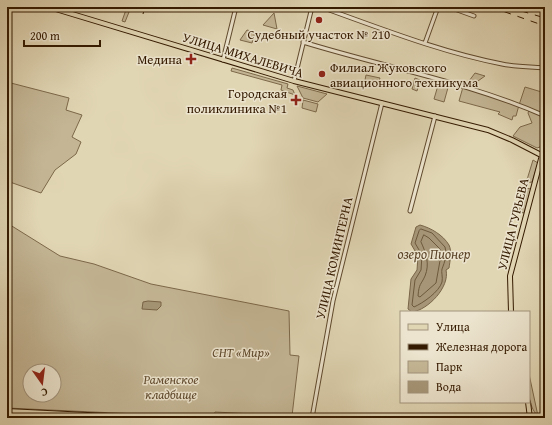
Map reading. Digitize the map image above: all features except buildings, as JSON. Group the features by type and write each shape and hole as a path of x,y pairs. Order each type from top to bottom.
{"main road":[{"name":"УЛИЦА МИХАЛЕВИЧА","path":"49,7 223,60 495,133 544,156"},
{"name":"УЛИЦА ГУРЬЕВА","path":"511,311 509,290 512,268 544,156"},
{"path":"528,403 530,418"},
{"path":"7,411 148,418"}],"street":[{"path":"223,60 236,7"},
{"path":"294,80 312,7"},
{"path":"321,7 425,43 503,65 545,68"},
{"path":"425,43 438,7"},
{"path":"449,7 474,16"},
{"path":"303,42 453,84 519,105 545,116"},
{"name":"УЛИЦА КОМИНТЕРНА","path":"312,418 333,302 382,103"},
{"path":"410,211 435,116"},
{"name":"УЛИЦА ГУРЬЕВА","path":"544,156 545,142"}],"green space":[{"path":"127,7 131,7 125,22 122,21"},
{"path":"274,13 277,29 263,25"},
{"path":"247,30 255,32 252,43 240,40"},
{"path":"232,68 288,84 287,88 293,90 295,95 281,90 282,85 231,71"},
{"path":"475,73 485,76 468,88 519,105 516,116 513,116 512,120 498,114 500,112 459,101 463,87 467,88 466,85"},
{"path":"366,75 380,78 378,84 365,80"},
{"path":"415,78 420,80 417,91 412,89"},
{"path":"7,82 69,98 66,110 82,115 72,137 81,142 76,154 55,170 41,193 7,181"},
{"path":"439,82 449,84 444,102 434,99"},
{"path":"297,86 327,94 318,102 303,98"},
{"path":"525,87 545,93 545,132 540,147 537,148 513,136 520,127 532,123 528,113 529,110 519,105"},
{"path":"303,100 318,104 316,112 302,108"},
{"path":"533,160 538,163 532,182 526,183"},
{"path":"525,188 531,189 524,213 519,212"},
{"path":"7,223 60,256 94,264 151,284 289,311 290,355 299,356 292,416 215,412 214,415 202,417 7,408"},
{"path":"530,379 538,416 530,402"}],"water":[{"name":"озеро Пионер","path":"420,225 436,232 449,245 451,253 449,268 446,270 445,283 441,290 425,307 411,311 408,309 411,279 417,270 418,256 411,244 416,227"},
{"path":"143,302 161,302 161,306 157,310 142,309"}],"railway":[{"path":"143,14 145,7"},
{"path":"491,7 545,26"},
{"path":"508,7 545,18"},
{"path":"539,7 545,9"}],"place":[{"name":"Судебный участок № 210","path":"319,20"},
{"name":"Медина","path":"191,59"},
{"name":"Филиал Жуковского авиационного техникума","path":"322,74"},
{"name":"Городская поликлиника №1","path":"296,100"}],"park label":[{"name":"СНТ «Мир»","path":"241,352"},
{"name":"Раменское кладбище","path":"171,386"}]}
